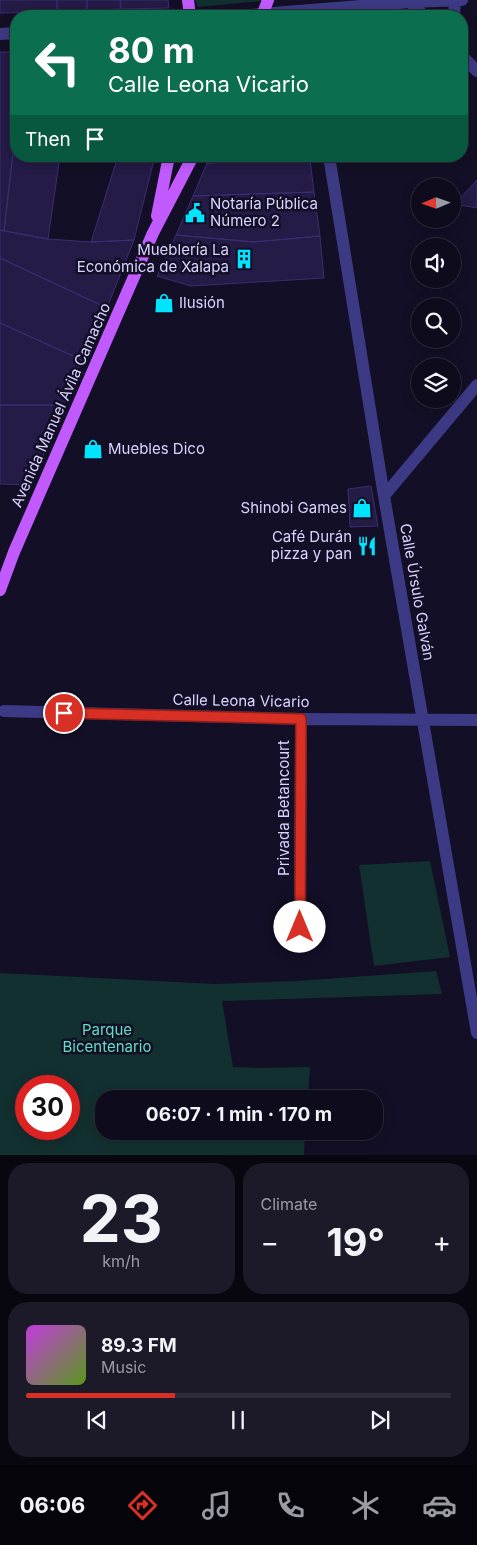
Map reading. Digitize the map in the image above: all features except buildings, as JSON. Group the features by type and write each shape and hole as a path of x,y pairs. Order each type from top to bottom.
{"main road":[{"name":"Avenida Manuel Ávila Camacho","path":"153,234 168,162"},
{"name":"Avenida Manuel Ávila Camacho","path":"0,590 18,542 153,234 190,162"}],"street":[{"path":"340,10 410,2 458,0"},
{"path":"410,2 418,10"},
{"path":"468,62 477,71"},
{"name":"Calle Úrsulo Galván","path":"330,162 422,719 473,976 477,1033"},
{"path":"384,496 477,385"},
{"name":"Calle Leona Vicario","path":"4,711 301,719 477,720"},
{"name":"Privada Betancourt","path":"300,927 301,719"}],"green space":[{"path":"195,0 271,0 198,7"},
{"path":"430,861 450,957 374,966 359,865"},
{"name":"Parque Bicentenario","path":"436,971 442,994 222,1001 233,1067 310,1067 309,1090 95,1090 95,1140 305,1140 304,1155 0,1155 0,973 215,984 297,981"}],"place":[{"name":"Notaría Pública Número 2","path":"195,213"},
{"name":"Mueblería La Económica de Xalapa","path":"244,259"},
{"name":"Ilusión","path":"164,303"},
{"name":"Muebles Dico","path":"93,449"},
{"name":"Shinobi Games","path":"362,508"},
{"name":"Café Durán pizza y pan","path":"367,546"}],"route":[{"path":"64,713 301,719 300,927"}]}
